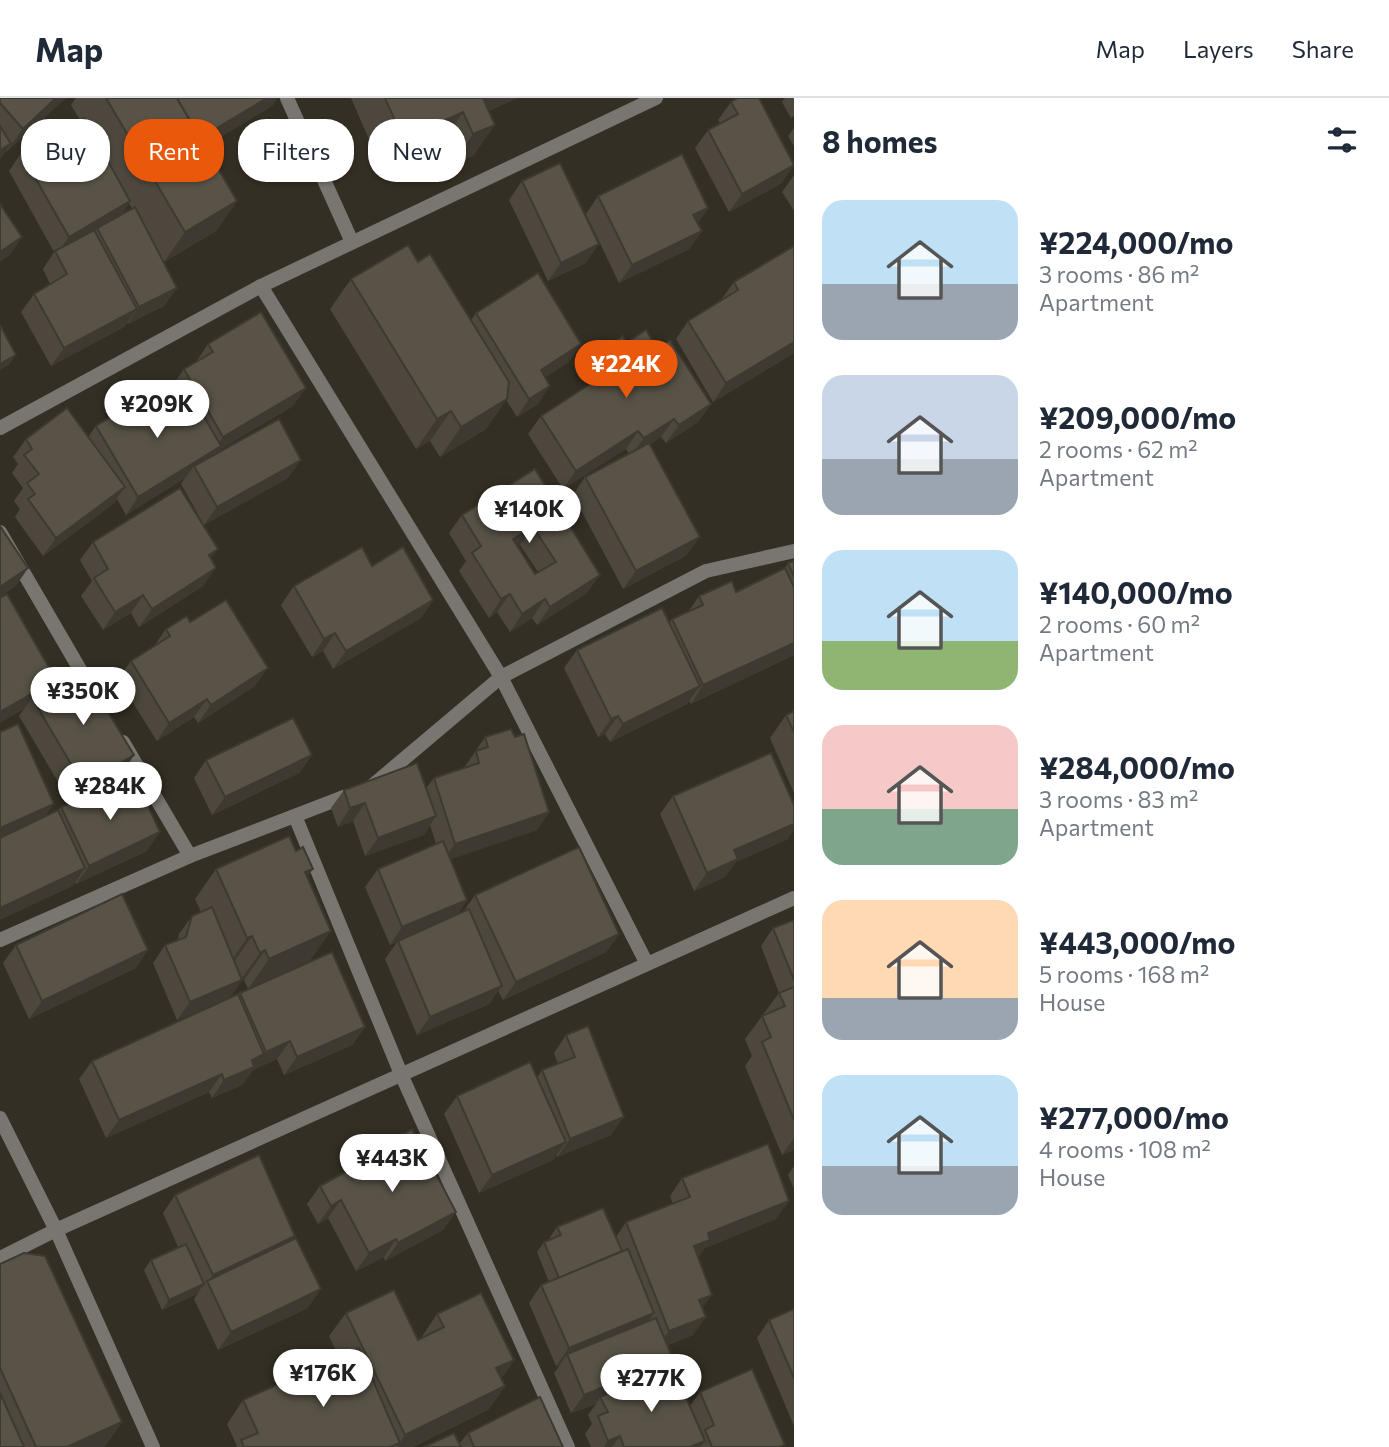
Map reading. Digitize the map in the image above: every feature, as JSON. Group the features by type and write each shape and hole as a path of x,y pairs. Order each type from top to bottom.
{"street":[{"path":"287,98 352,242"},
{"path":"0,428 261,286 656,98"},
{"path":"261,286 501,677 647,964"},
{"path":"0,532 98,700"},
{"path":"0,940 190,856 371,787 501,677 706,571 794,551"},
{"path":"112,724 190,856"},
{"path":"295,816 401,1074 569,1447"},
{"path":"0,1258 56,1230 794,898"},
{"path":"0,1118 56,1230 153,1447"}],"building":[{"path":"0,98 56,98 34,119 21,119 21,127 0,103"},
{"path":"106,98 177,98 189,119 124,119 124,129"},
{"path":"177,98 267,98 224,124 224,119 189,119"},
{"path":"385,98 483,98 495,125 473,134 463,112 447,119 394,119"},
{"path":"738,98 759,98 794,165 742,194 708,130 738,114 731,102"},
{"path":"0,126 11,144 0,150"},
{"path":"682,154 708,208 693,215 702,231 632,265 598,196"},
{"path":"560,163 599,244 561,263 522,181"},
{"path":"110,165 130,201 69,237 38,182 110,182"},
{"path":"224,179 237,201 185,232 156,182 224,182"},
{"path":"0,204 22,237 0,252"},
{"path":"135,207 177,288 139,307 97,228"},
{"path":"94,230 137,309 64,348 34,294 67,274 55,251"},
{"path":"408,245 418,262 430,254 509,382 507,399 461,427 451,411 437,419 351,279"},
{"path":"794,246 794,342 726,383 688,321 738,290 734,282"},
{"path":"538,273 581,344 541,370 550,386 529,399 476,313"},
{"path":"261,312 306,388 223,437 184,369 213,352 208,344"},
{"path":"0,325 16,355 0,364"},
{"path":"646,330 657,348 670,340 711,404 679,425 674,419 644,438 638,431 576,471 541,416 613,369 602,350 623,336 626,343"},
{"path":"190,393 221,446 138,497 96,426 148,394 159,412"},
{"path":"67,408 125,487 56,538 28,499 35,494 27,483 39,474 24,455 32,449 26,439"},
{"path":"279,419 301,460 217,507 194,466"},
{"path":"649,443 700,537 636,571 585,477"},
{"path":"535,469 600,575 550,607 545,599 522,614 510,594 501,599 472,553 481,546 462,515","holes":["533,527 556,562 535,574 513,539"]},
{"path":"180,488 218,549 209,555 216,568 152,609 143,595 115,612 94,578 108,569 93,542"},
{"path":"0,526 28,568 0,587"},
{"path":"362,547 372,566 403,547 433,600 346,651 335,633 324,639 294,586"},
{"path":"794,561 794,577 788,563"},
{"path":"785,568 794,587 794,643 703,685 672,619 703,605 699,596 732,581 736,592"},
{"path":"7,594 56,680 0,712 0,598"},
{"path":"226,600 268,668 211,705 207,699 169,723 131,661 170,636 166,629 187,616 190,622"},
{"path":"662,608 700,686 623,724 618,716 611,719 577,650"},
{"path":"82,669 134,755 84,786 32,698"},
{"path":"794,711 794,732 786,715"},
{"path":"293,718 312,755 225,797 206,760"},
{"path":"18,724 54,804 0,828 0,732"},
{"path":"511,729 515,737 524,734 549,812 455,844 434,778 479,763 476,751 488,747 485,737"},
{"path":"771,753 794,805 794,824 734,850 738,859 707,873 673,796"},
{"path":"417,763 436,816 378,838 365,803 350,808 344,790"},
{"path":"136,780 160,832 89,866 61,807 92,793 95,799"},
{"path":"58,810 85,868 0,908 0,838"},
{"path":"289,836 296,851 303,847 313,869 305,872 331,931 269,959 265,950 260,953 252,936 247,938 216,869"},
{"path":"443,841 467,900 402,927 378,869"},
{"path":"579,847 619,934 516,982 475,895"},
{"path":"122,894 148,950 42,1001 16,945"},
{"path":"212,907 242,980 190,1002 165,945 186,937 192,916"},
{"path":"469,909 502,986 430,1017 398,941"},
{"path":"794,920 794,980 773,928"},
{"path":"332,952 365,1027 297,1057 290,1041 266,1052 240,993"},
{"path":"794,987 794,1120 762,1042 771,1037 762,1016 785,1006 779,993"},
{"path":"238,994 264,1054 252,1060 254,1067 224,1080 222,1074 119,1120 92,1061"},
{"path":"588,1026 624,1117 570,1139 542,1070 575,1057 566,1035"},
{"path":"530,1062 566,1142 492,1175 457,1096"},
{"path":"412,1129 456,1212 398,1243 396,1239 369,1253 341,1200 331,1206 320,1186 395,1145 392,1140"},
{"path":"768,1144 789,1201 708,1233 710,1240 694,1246 712,1295 699,1300 706,1317 669,1331 626,1222 690,1197 682,1178"},
{"path":"259,1155 295,1236 213,1275 175,1195"},
{"path":"603,1208 622,1251 559,1278 544,1242 561,1235 557,1227"},
{"path":"296,1238 321,1289 231,1332 207,1281"},
{"path":"186,1244 204,1284 169,1300 151,1260"},
{"path":"628,1249 654,1313 569,1348 541,1285"},
{"path":"24,1253 45,1256 122,1422 67,1447 36,1447 0,1368 0,1264"},
{"path":"394,1290 418,1340 444,1327 437,1314 481,1293 514,1360 496,1368 505,1386 405,1435 346,1313"},
{"path":"794,1309 794,1378 769,1320"},
{"path":"656,1318 673,1359 584,1395 567,1354"},
{"path":"359,1348 400,1443 390,1447 244,1447 241,1440 258,1433 243,1400"},
{"path":"672,1365 705,1441 690,1447 624,1447 620,1436 608,1441 598,1416 608,1412 600,1397"},
{"path":"752,1369 785,1445 712,1447 705,1430 714,1425 700,1392"},
{"path":"0,1393 24,1447 0,1447"},
{"path":"540,1397 563,1447 474,1447 468,1433"},
{"path":"454,1433 461,1447 424,1447"}]}
